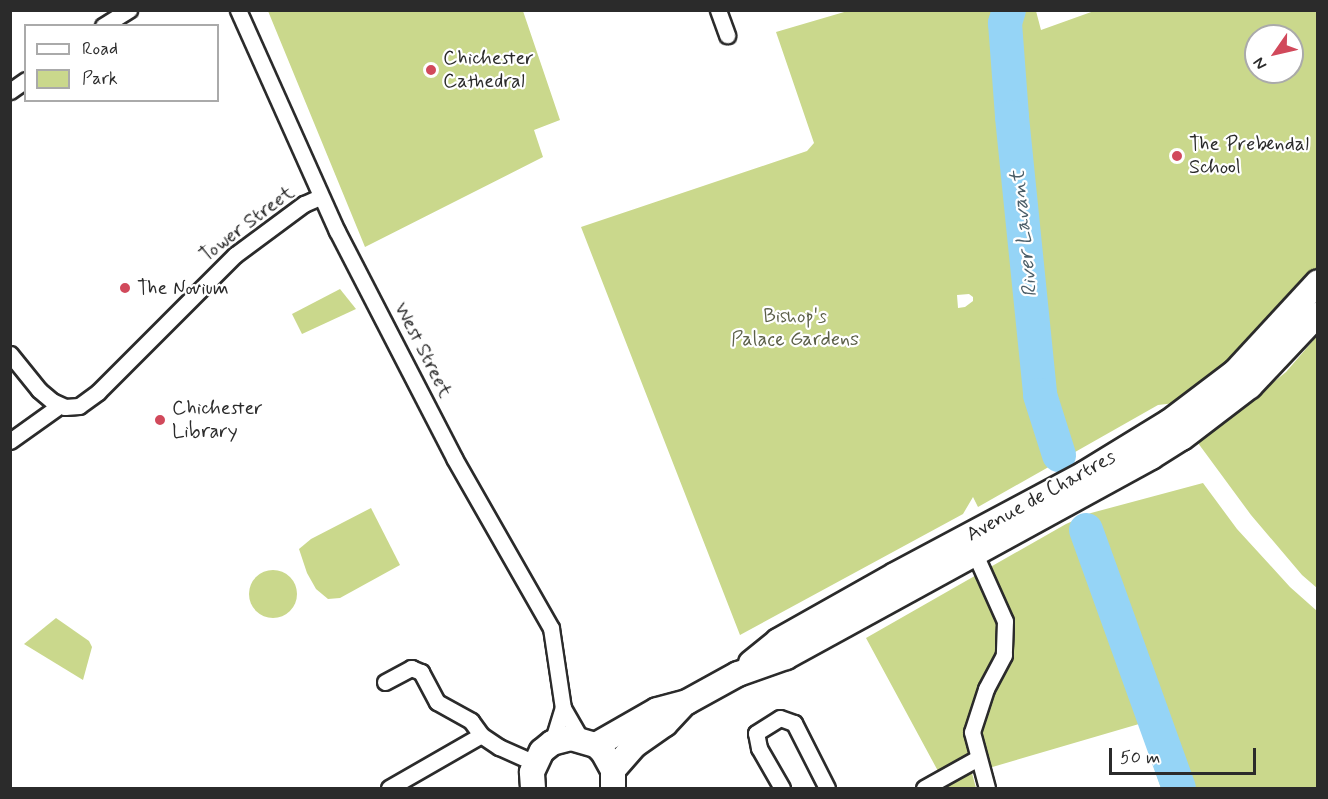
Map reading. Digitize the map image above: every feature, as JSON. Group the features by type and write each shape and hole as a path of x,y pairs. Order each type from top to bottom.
{"main road":[{"name":"Avenue de Chartres","path":"738,674 778,641 895,575 1084,474 1169,422 1235,372 1317,282"},
{"name":"Avenue de Chartres","path":"588,742 657,710 687,702 738,674 786,657 1120,475 1182,438 1250,386 1317,314"},
{"name":"Avenue de Chartres","path":"613,779 635,745 665,724 687,702"},
{"path":"532,789 535,763 542,751 552,743 571,738 588,742 603,752 613,779"}],"street":[{"path":"106,24 129,10"},
{"name":"West Street","path":"238,10 320,197 454,458 551,628 563,708 552,743"},
{"path":"718,10 727,35"},
{"path":"10,91 24,81"},
{"name":"Tower Street","path":"10,441 59,406 74,408 89,399 227,262 304,204 320,197"},
{"path":"10,354 39,390 59,406"},
{"path":"975,554 1005,621 1004,655 986,688 972,732 987,789"},
{"path":"385,682 411,668 421,672 437,702 471,721 481,735 499,747 535,763"},
{"name":"West Street","path":"563,708 588,742"},
{"path":"782,789 759,748 756,733 780,718 794,723 827,789"},
{"path":"389,789 481,735"},
{"path":"924,789 978,758"}],"green space":[{"name":"Bishop's Palace Gardens","path":"851,10 1036,11 1041,30 1094,11 1317,11 1317,269 1278,320 1183,402 1158,405 978,507 973,497 963,514 740,635 581,227 807,151 814,143 776,32","holes":["969,294 973,297 973,301 965,307 958,308 957,295"]},
{"path":"268,11 523,11 560,120 534,130 543,157 365,247"},
{"path":"340,289 356,309 302,334 292,314"},
{"path":"1317,336 1317,588 1302,575 1251,515 1198,443 1286,372"},
{"path":"1203,483 1237,529 1290,587 1317,611 1317,788 1161,788 1139,724 972,773 976,788 938,788 945,784 866,638 1066,524 1091,513"},
{"path":"371,508 400,565 340,598 328,599 316,589 307,573 299,549 311,539"},
{"path":"273,570 290,577 297,594 290,611 273,618 256,611 249,594 256,577"},
{"path":"56,618 89,641 92,647 83,680 24,644"}],"waterway":[{"name":"River Lavant","path":"1009,10 1005,23 1012,117 1040,395 1059,455"},
{"name":"River Lavant","path":"1086,530 1179,788"}],"place":[{"name":"Chichester Cathedral","path":"431,70"},
{"name":"The Prebendal School","path":"1177,156"},
{"name":"The Novium","path":"125,288"},
{"name":"Chichester Library","path":"160,420"}]}
